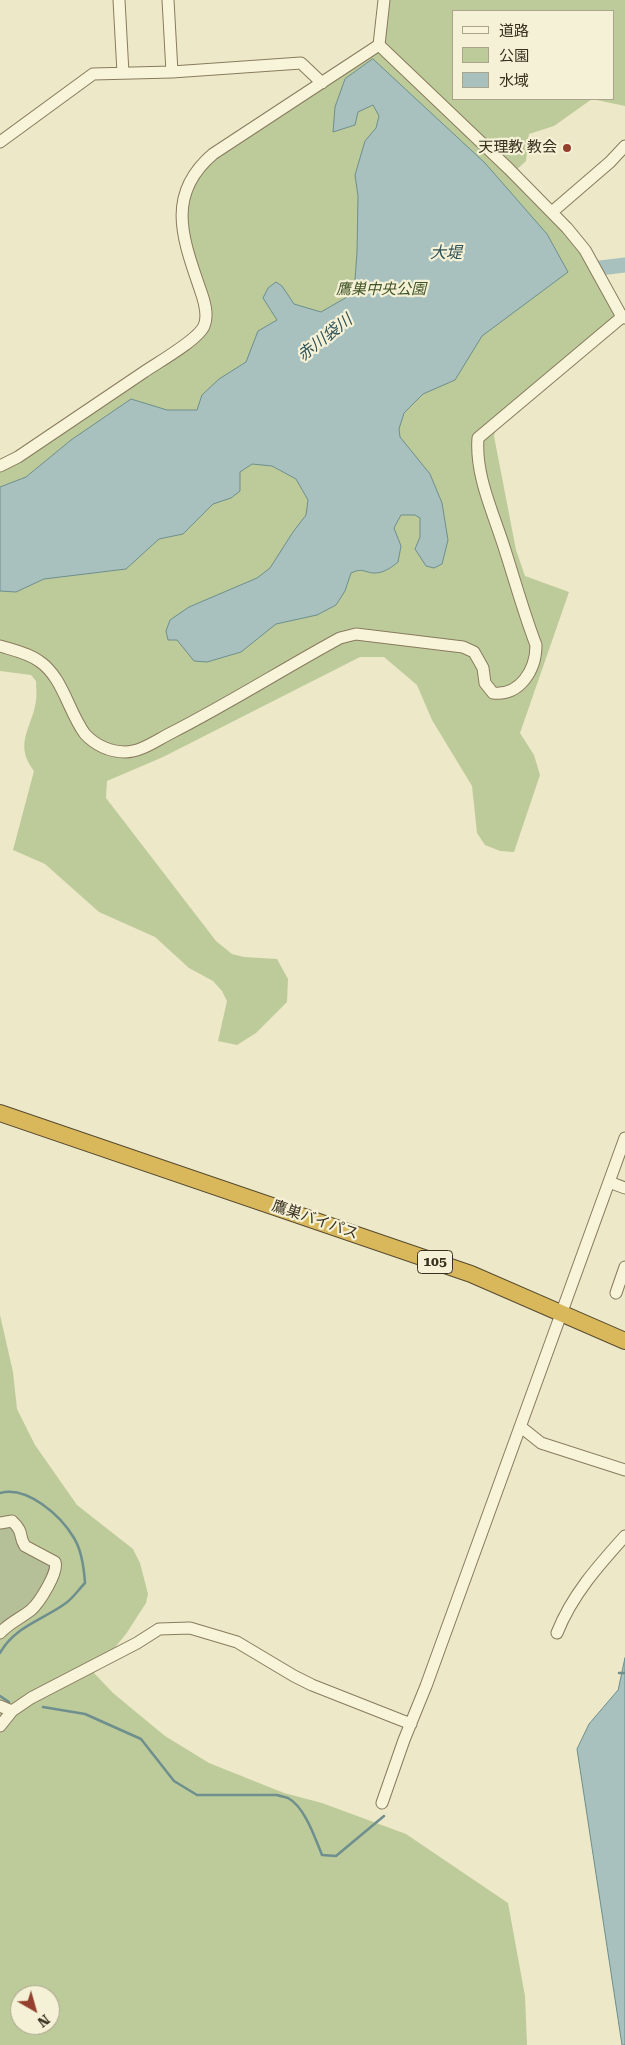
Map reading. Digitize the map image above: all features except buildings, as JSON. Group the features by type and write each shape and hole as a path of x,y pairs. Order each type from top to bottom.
{"highway":[{"name":"鷹巣バイパス","path":"0,1114 471,1274 625,1341"}],"street":[{"path":"119,0 123,73"},
{"path":"168,0 172,72"},
{"path":"0,466 18,457 162,360 192,339 204,327 206,312 184,240 181,210 193,176 213,154 378,45 384,0"},
{"path":"0,646 28,654 40,661 59,684 75,721 91,740 103,748 125,752 140,748 216,709 340,638 356,634 463,647 474,652 483,668 485,683 493,693 502,694 515,690 527,676 536,658 536,645 488,499 477,451 478,438 623,318 585,250 567,228 378,45"},
{"path":"0,142 93,74 172,72 302,64 322,83"},
{"path":"552,212 610,162 625,146"},
{"path":"382,1803 625,1138"},
{"path":"609,1182 625,1188"},
{"path":"616,1293 625,1267"},
{"path":"520,1427 541,1443 625,1470"},
{"path":"0,1523 12,1522 22,1533 22,1542 55,1562 57,1567 55,1574 33,1608 0,1633"},
{"path":"557,1633 565,1613 589,1577 625,1536"},
{"path":"0,1726 12,1711 31,1698 160,1629 190,1628 237,1642 312,1685 411,1724"},
{"path":"0,1706 12,1711"}],"green space":[{"name":"鷹巣中央公園","path":"384,0 625,0 625,106 597,100 615,100 615,10 452,10 452,100 591,100 554,126 529,134 526,161 513,173 567,228 622,317 498,422 494,436 516,550 525,576 569,592 520,733 534,755 540,775 514,852 500,851 485,845 477,833 472,786 432,720 417,685 384,657 360,657 163,757 107,781 106,798 216,941 232,954 244,957 277,959 288,979 287,1002 256,1033 237,1045 218,1041 227,1001 222,991 213,981 189,968 155,937 99,912 45,864 13,850 34,771 28,761 24,744 36,701 36,681 31,675 0,671 0,466 204,327 181,210 204,162 378,45"},
{"path":"0,1315 13,1372 17,1409 35,1445 77,1505 133,1549 140,1563 148,1594 146,1603 126,1634 94,1673 113,1693 165,1736 209,1763 284,1793 322,1803 406,1834 508,1903 525,1996 527,2045 0,2045"},
{"path":"7,1521 22,1542 55,1562 33,1608 0,1633 0,1523"}],"water":[{"name":"大堤","path":"373,59 485,163 547,234 568,272 482,336 455,380 423,394 404,413 399,429 400,437 430,474 442,503 448,540 442,564 434,568 426,566 415,549 420,537 420,518 415,515 401,515 394,528 401,546 398,562 393,566 378,573 361,570 351,573 345,591 336,605 317,615 276,624 241,652 207,662 194,661 177,640 168,640 166,631 170,620 189,607 257,578 270,568 306,515 308,500 296,479 272,466 252,464 240,472 240,491 231,498 213,504 183,534 159,539 126,569 44,579 16,592 0,591 0,487 26,477 71,440 131,399 167,410 197,410 202,395 219,379 246,362 258,331 277,320 263,298 268,288 276,282 282,286 294,304 321,312 354,293 358,196 355,175 365,141 376,128 379,116 373,105 358,112 355,125 333,132 335,107 345,79"},
{"path":"625,1658 625,2045 622,2045 577,1749 589,1724 618,1690"}],"waterway":[{"name":"赤川袋川","path":"600,268 625,265"},
{"path":"0,1493 10,1492 32,1498 42,1504 61,1521 79,1548 85,1583 66,1603 13,1636 0,1653"},
{"path":"619,1673 625,1673"},
{"path":"0,1696 9,1702"},
{"path":"43,1707 85,1714 141,1739 174,1781 197,1795 277,1795 288,1798 300,1808 313,1832 322,1855 336,1856 384,1816"}],"place":[{"name":"天理教 教会","path":"567,148"}]}
